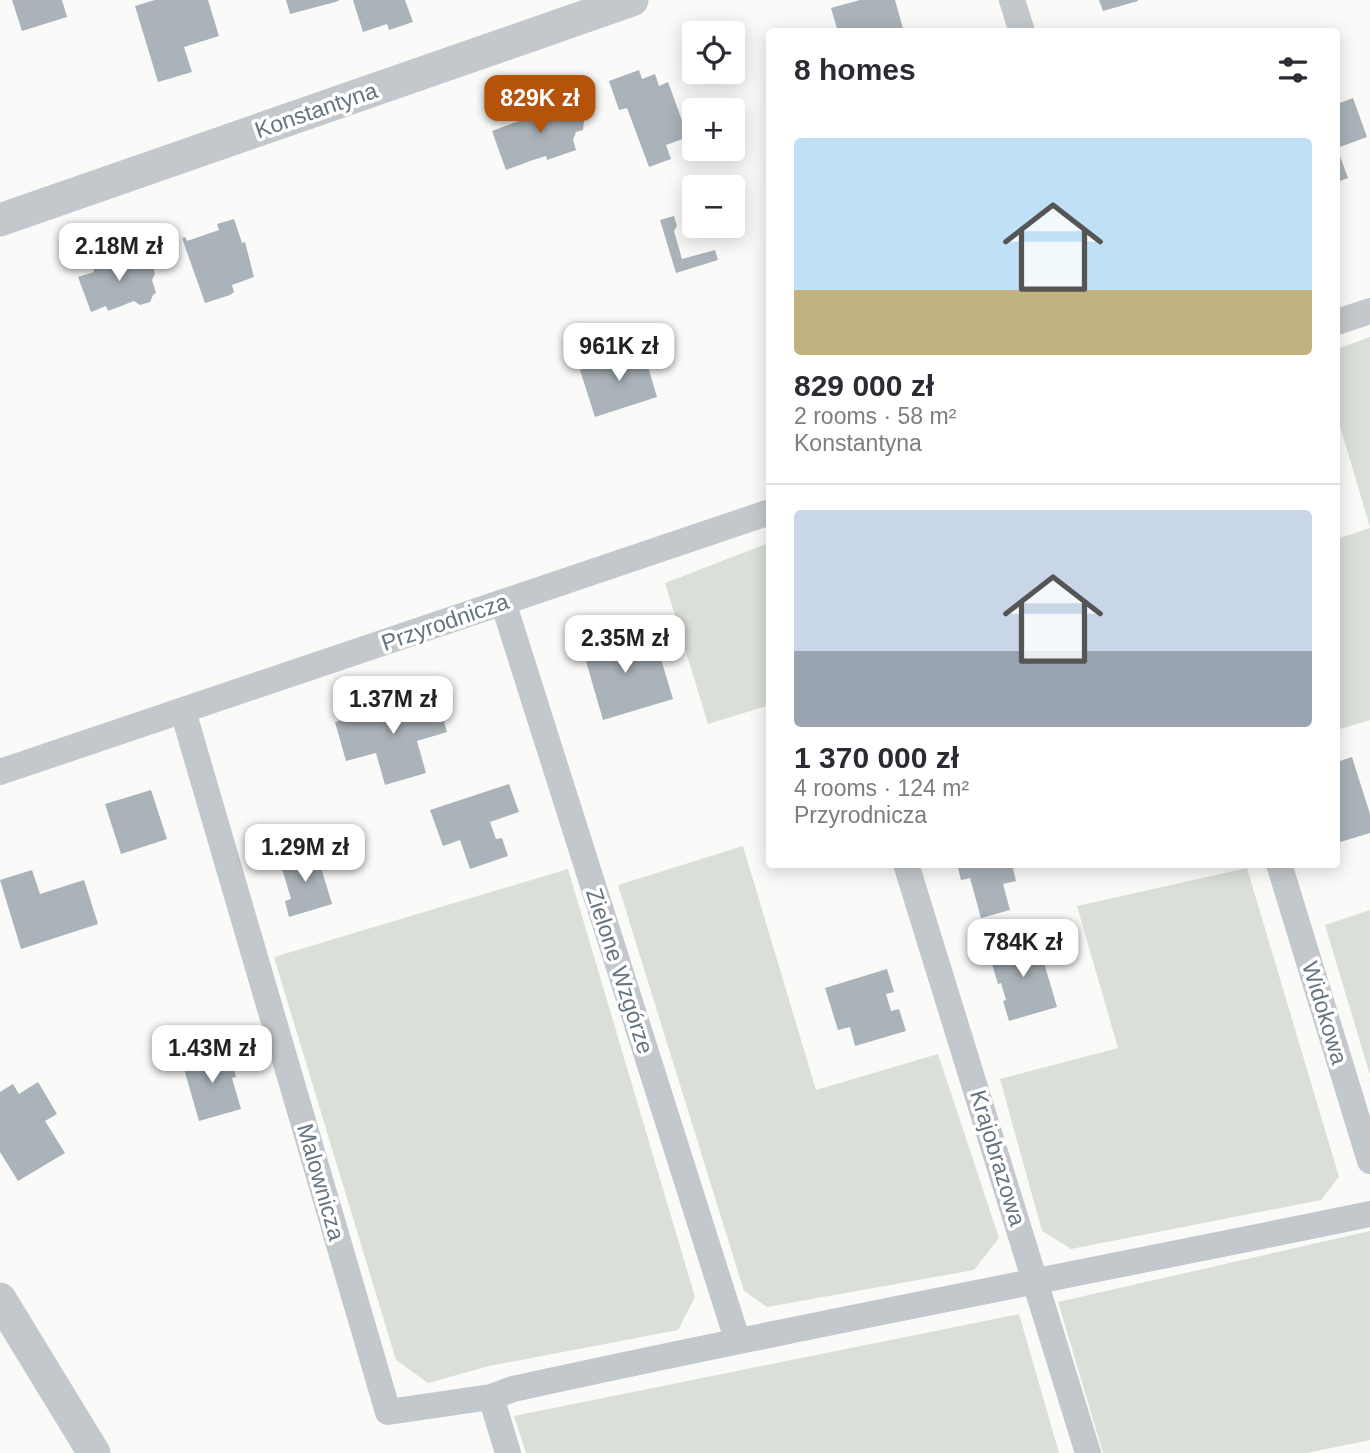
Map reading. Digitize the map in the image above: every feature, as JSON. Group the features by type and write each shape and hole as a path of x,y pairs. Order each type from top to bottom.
{"street":[{"name":"Konstantyna","path":"0,220 632,0"},
{"path":"1012,0 1021,28"},
{"path":"1340,321 1370,311"},
{"name":"Przyrodnicza","path":"0,772 766,513"},
{"name":"Zielone Wzgórze","path":"503,602 737,1339"},
{"name":"Malownicza","path":"183,711 388,1412 491,1397"},
{"name":"Krajobrazowa","path":"907,868 1088,1453"},
{"name":"Widokowa","path":"1280,868 1370,1161"},
{"path":"508,1453 491,1397 513,1388 737,1339 1036,1283 1370,1214"},
{"path":"0,1299 94,1453"}],"shaded area":[{"path":"1370,337 1370,527 1340,426 1340,348"},
{"path":"1370,528 1370,720 1340,729 1340,538"},
{"path":"766,544 766,706 708,724 665,583"},
{"path":"743,846 816,1090 938,1054 999,1238 974,1270 767,1307 744,1291 618,885"},
{"path":"1247,868 1339,1177 1321,1200 1071,1249 1042,1231 1000,1079 1118,1048 1077,906"},
{"path":"568,869 695,1297 678,1330 489,1366 428,1383 396,1360 274,957"},
{"path":"1370,910 1370,1075 1325,925"},
{"path":"1370,1231 1370,1440 1307,1453 1103,1453 1058,1302"},
{"path":"1019,1314 1059,1453 526,1453 514,1416"}],"building":[{"path":"12,0 62,0 67,17 22,31"},
{"path":"155,0 208,0 219,36 184,47 192,72 158,82 135,6"},
{"path":"286,0 338,0 339,1 290,14"},
{"path":"353,0 405,0 413,22 389,30 387,24 363,32"},
{"path":"860,0 895,0 903,28 837,28 831,8"},
{"path":"1099,0 1138,0 1138,1 1103,11"},
{"path":"639,70 642,79 655,74 659,86 668,82 682,120 682,139 666,145 671,159 649,167 627,108 619,110 609,81"},
{"path":"571,98 577,113 584,121 583,130 576,132 573,140 576,150 547,160 546,156 506,170 492,131 519,121 517,117"},
{"path":"1353,98 1367,137 1340,147 1340,103"},
{"path":"1340,156 1348,178 1340,181"},
{"path":"674,216 677,226 674,231 682,259 715,250 718,260 676,273 660,220"},
{"path":"234,219 242,243 245,242 254,277 232,285 234,292 230,295 205,303 182,238 185,237 187,241 219,230 217,224"},
{"path":"141,250 146,264 153,266 155,274 152,280 156,293 150,302 140,305 134,301 108,311 106,306 91,312 78,277 94,272 93,267 117,262 116,259"},
{"path":"643,350 657,397 595,417 580,370"},
{"path":"609,628 616,655 631,650 630,646 655,639 673,699 603,720 579,637"},
{"path":"436,693 447,732 417,741 426,773 385,785 376,753 346,761 335,722"},
{"path":"1352,757 1370,814 1370,833 1340,842 1340,761"},
{"path":"509,784 519,812 490,822 496,839 502,838 508,856 470,869 460,840 443,846 430,810"},
{"path":"151,790 167,839 121,854 105,804"},
{"path":"316,851 332,904 289,917 285,901 291,899 280,862"},
{"path":"958,868 1013,868 1016,881 1003,884 1010,910 981,918 970,878 961,880"},
{"path":"32,870 40,894 84,880 98,924 21,949 0,880"},
{"path":"1031,936 1035,951 1040,949 1057,1007 1009,1021 1001,983 998,984 992,964 996,962 992,947"},
{"path":"887,969 894,992 886,994 891,1011 899,1009 906,1031 855,1046 850,1027 838,1030 825,988"},
{"path":"229,1049 236,1077 232,1078 241,1109 199,1121 182,1062"},
{"path":"38,1082 57,1114 45,1121 65,1153 18,1181 0,1152 0,1092 13,1084 19,1094"}]}
